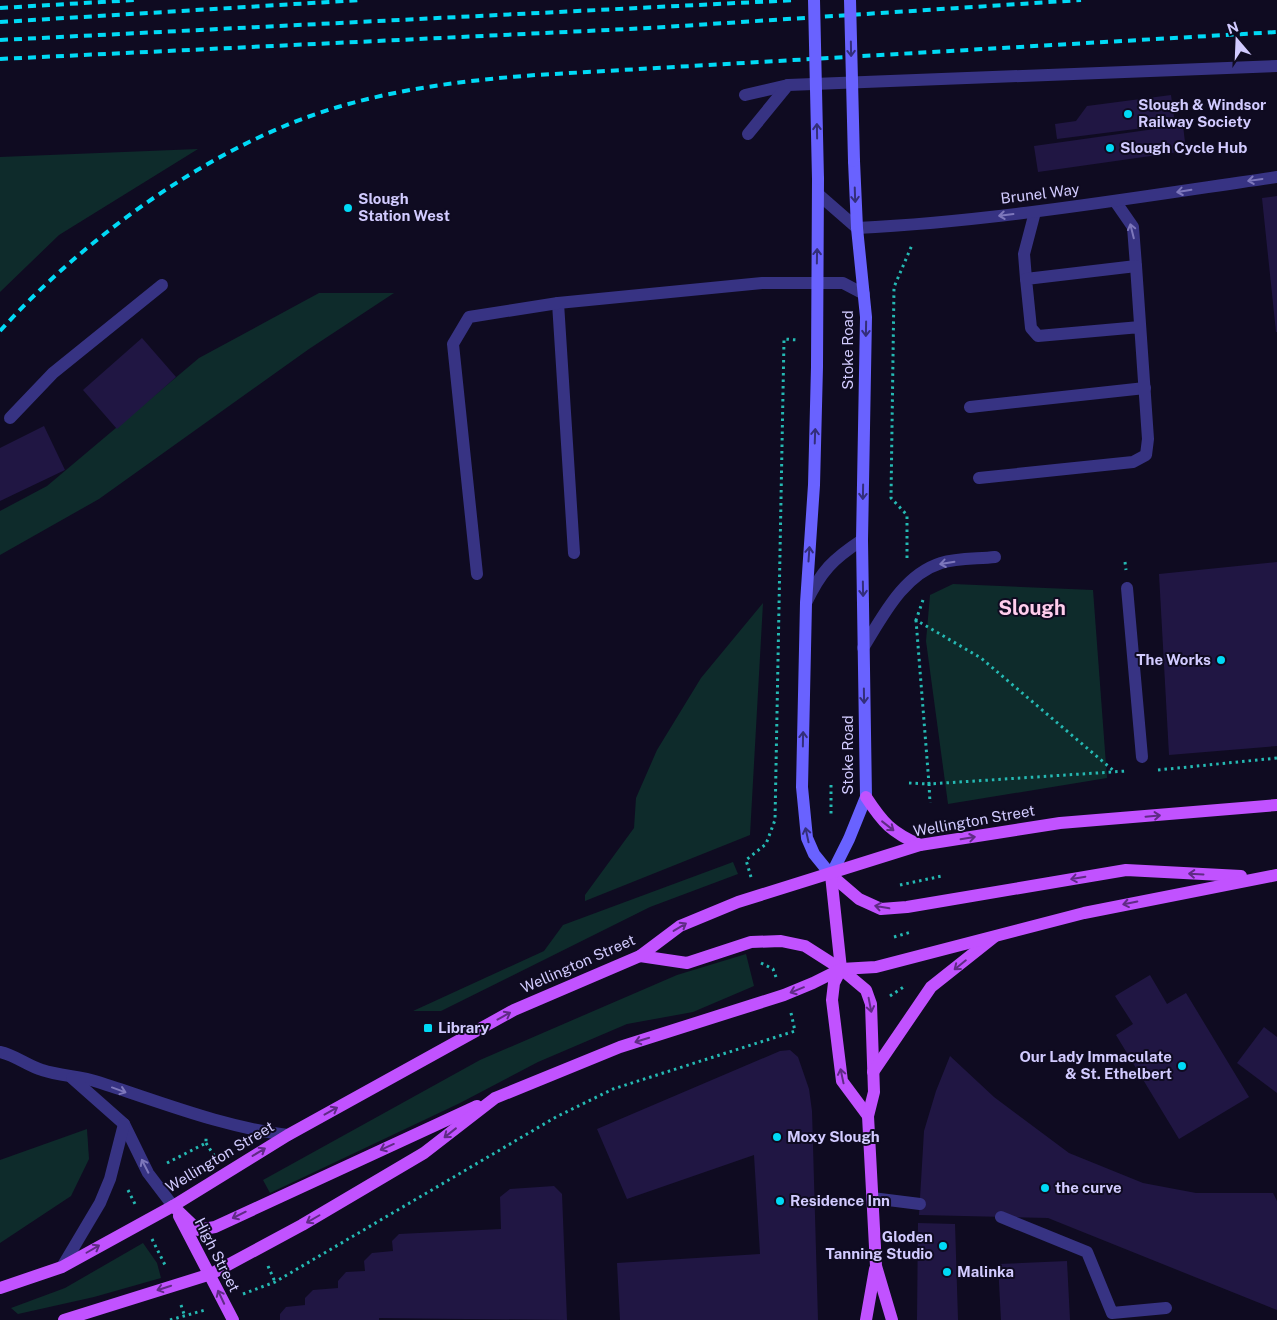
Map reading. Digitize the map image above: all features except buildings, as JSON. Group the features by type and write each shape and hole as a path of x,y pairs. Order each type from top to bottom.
{"main road":[{"name":"Stoke Road","path":"814,0 818,179 814,485 806,603 802,788 807,838 814,854 831,875 850,840 866,797 862,540 866,317 856,228 850,0"},
{"path":"866,797 882,821 902,837 920,845"},
{"name":"Wellington Street","path":"0,1288 62,1266 173,1206 288,1135 514,1010 640,956 680,926 738,902 831,875 920,845 1060,823 1277,805"},
{"path":"831,875 859,899 881,909 906,907 1126,870 1262,878"},
{"path":"831,875 841,969 834,983 832,1000 842,1081 868,1116"},
{"path":"173,1206 198,1230 216,1226 495,1098 620,1046 784,995 813,984 841,969 876,967 1084,913 1277,875"},
{"path":"874,1072 931,988 998,934"},
{"path":"640,956 688,963 751,942 781,941 805,946 841,969 866,990 871,1004 874,1072 874,1092 868,1116 876,1266 892,1320"},
{"path":"64,1320 211,1274 302,1225 424,1153 495,1098"},
{"name":"High Street","path":"173,1206 211,1274 222,1301 234,1320"},
{"path":"866,1320 876,1266"}],"street":[{"path":"745,95 788,84 1277,66"},
{"path":"748,134 788,84"},
{"name":"Brunel Way","path":"856,228 930,224 1035,212 1277,177"},
{"path":"818,194 856,228"},
{"path":"979,478 1133,462 1146,455 1148,439 1133,227 1115,201"},
{"path":"1035,212 1024,254 1031,328 1038,336 1140,327"},
{"path":"1026,279 1136,266"},
{"path":"477,574 453,344 469,317 558,303 762,283 843,283 864,294"},
{"path":"10,418 53,373 162,284"},
{"path":"558,303 574,552"},
{"path":"970,407 1145,388"},
{"path":"806,603 825,568 862,540"},
{"path":"863,648 896,596 917,575 941,563 995,558"},
{"path":"1127,588 1142,757"},
{"path":"1262,878 1277,881"},
{"path":"0,1052 40,1070 72,1078 95,1081 164,1106 256,1131 288,1135"},
{"path":"72,1078 124,1124 148,1173 173,1206"},
{"path":"62,1266 104,1195 124,1124"},
{"path":"872,1198 920,1204"},
{"path":"1002,1217 1087,1252 1112,1313 1166,1308"}],"path":[{"path":"907,515 891,498 894,287 912,246"},
{"path":"746,860 766,844 775,820 784,339"},
{"path":"924,596 916,620 930,803"},
{"path":"916,620 981,658 1114,771"},
{"path":"1151,771 1277,758"},
{"path":"909,783 929,784 1114,771 1132,772"},
{"path":"830,785 831,816"},
{"path":"900,884 942,876"},
{"path":"894,937 911,932"},
{"path":"883,1000 906,985"},
{"path":"170,1320 195,1314 222,1301 275,1282 556,1117 613,1089 795,1031 792,1015"}],"green space":[{"path":"198,149 59,235 0,292 0,157"},
{"path":"319,293 394,293 309,349 99,499 0,555 0,511 47,486 199,358"},
{"path":"953,584 1093,590 1107,778 948,804 926,641 930,595"},
{"path":"763,603 750,835 585,901 585,895 634,828 636,798 657,750 701,678"},
{"path":"733,862 738,874 650,907 441,1011 413,1011 544,951 563,925"},
{"path":"746,954 754,986 693,1012 627,1024 538,1062 460,1103 270,1193 263,1180 480,1060 677,975"},
{"path":"87,1129 89,1159 71,1196 0,1243 0,1160"},
{"path":"143,1243 157,1263 161,1278 94,1297 18,1314 11,1308 65,1288"}],"railway":[{"path":"0,8 135,0"},
{"path":"0,22 361,0"},
{"path":"0,40 797,0"},
{"path":"0,59 649,28 1081,0"},
{"path":"0,331 72,261 112,228 155,197 245,144 292,123 362,100 436,86 536,75 1277,32"}],"place":[{"name":"Slough & Windsor Railway Society","path":"1128,114"},
{"name":"Slough Cycle Hub","path":"1110,148"},
{"name":"Slough Station West","path":"348,208"},
{"name":"The Works","path":"1221,660"},
{"name":"Library","path":"428,1028"},
{"name":"Our Lady Immaculate & St. Ethelbert","path":"1182,1066"},
{"name":"Moxy Slough","path":"777,1137"},
{"name":"the curve","path":"1045,1188"},
{"name":"Residence Inn","path":"780,1201"},
{"name":"Gloden Tanning Studio","path":"943,1246"},
{"name":"Malinka","path":"947,1272"}],"district":[{"name":"Slough","path":"1032,608"}]}
